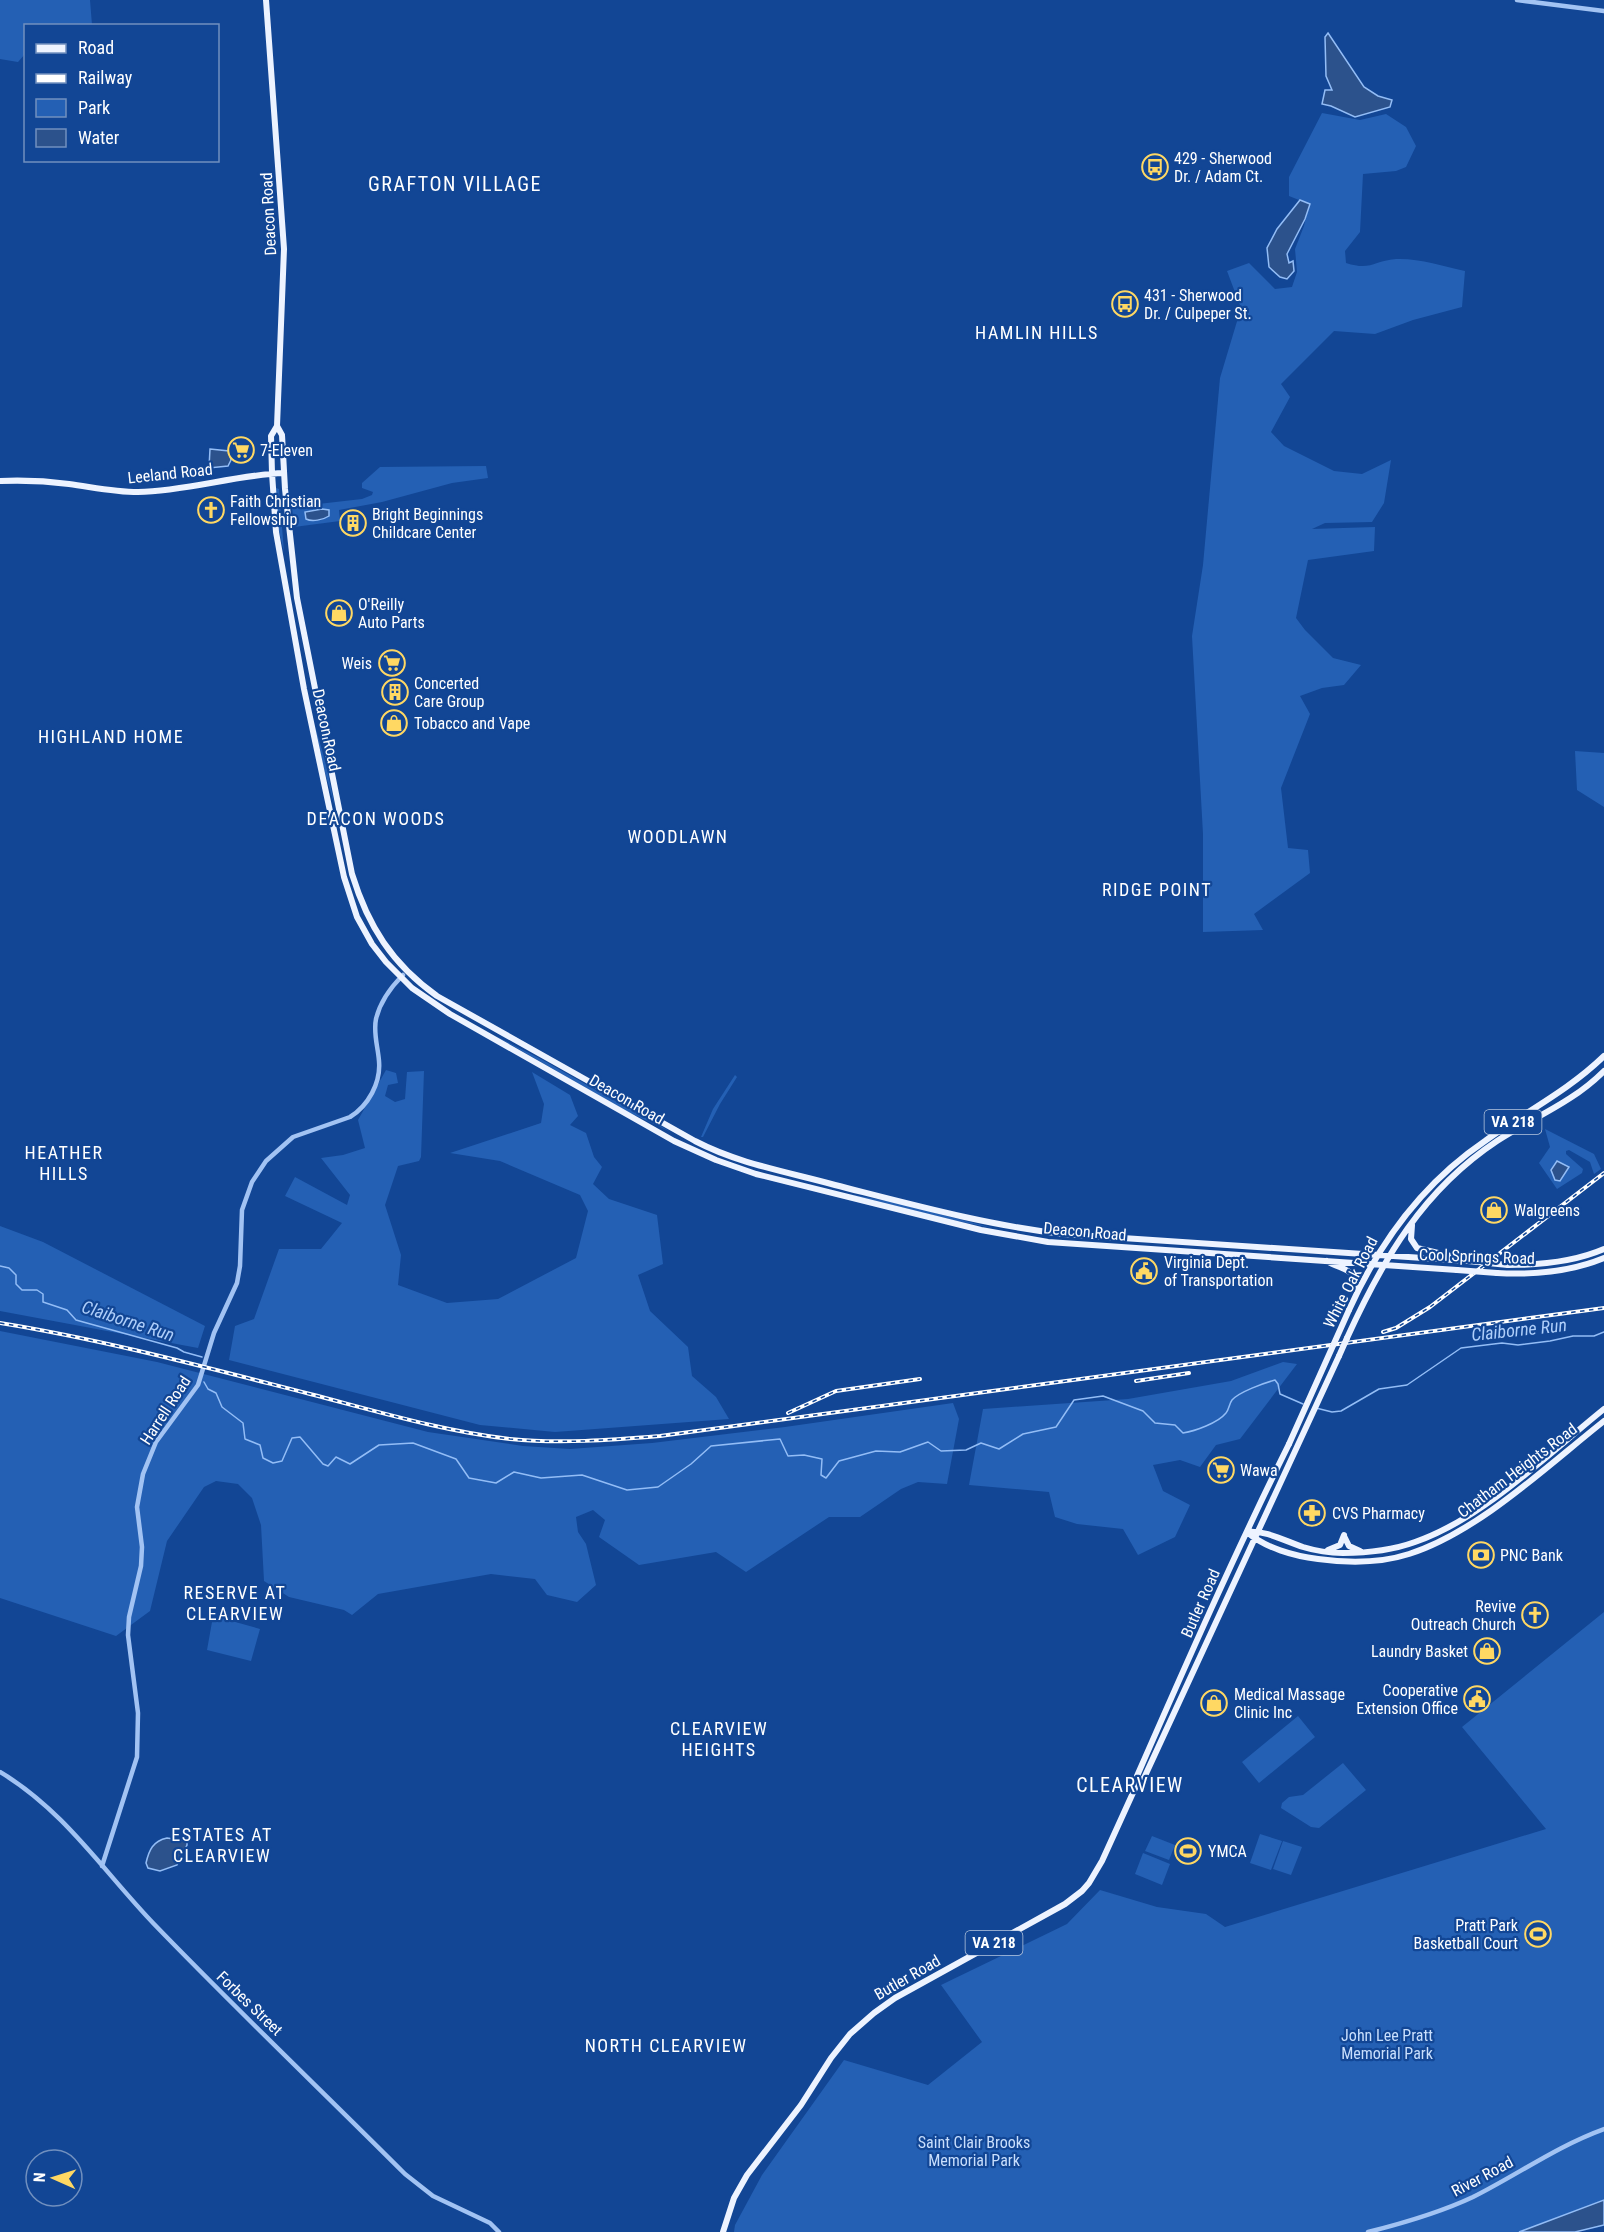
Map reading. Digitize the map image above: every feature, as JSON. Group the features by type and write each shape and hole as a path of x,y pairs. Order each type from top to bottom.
{"main road":[{"name":"Deacon Road","path":"266,0 284,249 277,426 271,436 276,532 344,877 363,929 386,962 421,996 436,1006 693,1151 756,1174 981,1230 1023,1238 1082,1245 1383,1265"},
{"name":"Deacon Road","path":"277,426 282,435 297,598 352,874 361,903 372,925 393,956 427,989 666,1126 719,1152 758,1166 1024,1229 1063,1234 1389,1255"},
{"path":"272,473 284,473"},
{"name":"Leeland Road","path":"0,480 46,481 114,491 138,492 272,473"},
{"name":"White Oak Road","path":"1247,1532 1371,1264 1401,1219 1433,1182 1449,1168 1490,1137 1572,1084 1604,1056"},
{"name":"White Oak Road","path":"1259,1530 1360,1309 1389,1255 1414,1220 1439,1190 1473,1158 1559,1107 1587,1088 1604,1071"},
{"path":"1414,1220 1410,1234 1417,1248 1466,1261"},
{"name":"Cool Springs Road","path":"1389,1255 1533,1264 1566,1260 1604,1249"},
{"name":"Cool Springs Road","path":"1383,1265 1521,1274 1554,1271 1592,1263 1604,1258"},
{"path":"1326,1260 1335,1266 1351,1271 1356,1277 1357,1293"},
{"name":"Chatham Heights Road","path":"1259,1530 1322,1552 1364,1552 1416,1542 1461,1520 1516,1481 1604,1409"},
{"name":"Chatham Heights Road","path":"1247,1532 1265,1544 1323,1560 1362,1561 1409,1554 1438,1543 1473,1522 1522,1487 1604,1421"},
{"path":"1247,1532 1259,1530"},
{"name":"VA 218","path":"1255,1539 1259,1530"},
{"name":"Butler Road","path":"1137,1784 1136,1777 1247,1532"},
{"path":"1322,1552 1338,1546 1344,1535 1350,1546 1364,1552"},
{"name":"Butler Road","path":"723,2232 735,2198 747,2175 801,2105 831,2058 852,2032 895,1998 1065,1904 1089,1883 1102,1861 1137,1784 1144,1778 1255,1539"}],"street":[{"path":"1517,0 1604,11"},
{"name":"Harrell Road","path":"102,1866 137,1757 138,1713 128,1635 129,1617 142,1557 137,1498 143,1474 156,1442 198,1385 214,1333 237,1282 240,1266 242,1210 252,1182 266,1161 292,1137 350,1117 369,1100 379,1073 376,1020 388,992 407,971"},
{"name":"Forbes Street","path":"0,1772 25,1788 52,1810 160,1931 405,2174 433,2196 490,2223 499,2232"},
{"name":"River Road","path":"1368,2232 1421,2218 1460,2202 1548,2154 1604,2129"}],"green space":[{"path":"0,0 90,0 92,24 24,24 24,55 18,62 0,59"},
{"path":"1322,113 1360,120 1386,114 1406,127 1416,146 1406,167 1396,171 1363,174 1360,232 1345,251 1346,263 1367,266 1388,260 1404,259 1465,271 1462,307 1413,320 1375,334 1334,331 1281,384 1290,397 1271,432 1284,446 1334,471 1362,474 1391,460 1384,503 1372,522 1325,523 1312,529 1375,527 1374,551 1308,560 1296,618 1333,658 1361,665 1344,685 1322,688 1300,696 1310,714 1281,788 1288,848 1308,850 1310,873 1254,914 1263,930 1203,932 1203,834 1192,636 1203,565 1220,378 1241,308 1227,271 1249,263 1275,289 1292,287 1297,272 1295,249 1309,204 1289,196 1289,177"},
{"path":"486,466 488,478 452,483 382,502 339,510 340,521 294,527 292,507 362,499 372,495 373,492 362,488 362,483 380,467"},
{"path":"276,488 279,489 284,552 278,527"},
{"path":"315,726 326,764 335,807 323,766"},
{"path":"1575,751 1604,753 1604,807 1577,790"},
{"path":"494,1035 539,1058 671,1132 626,1111"},
{"path":"386,1070 396,1073 398,1083 388,1085 385,1096 395,1102 405,1099 407,1072 424,1071 421,1157 419,1161 398,1166 385,1205 401,1255 398,1285 447,1303 498,1299 576,1258 588,1211 580,1195 500,1161 450,1153 541,1123 544,1104 532,1072 570,1095 578,1116 570,1125 586,1133 594,1157 602,1167 593,1184 609,1199 657,1215 663,1264 638,1275 650,1311 688,1347 692,1376 716,1397 729,1419 555,1432 480,1425 229,1360 235,1326 254,1319 279,1249 321,1249 342,1223 285,1196 295,1177 347,1205 350,1195 321,1158 343,1155 365,1148 358,1120"},
{"path":"735,1075 737,1077 701,1137 713,1109"},
{"path":"1545,1129 1594,1154 1601,1169 1594,1174 1590,1162 1569,1150 1566,1151 1566,1154 1583,1169 1582,1173 1557,1189 1539,1163 1550,1147"},
{"path":"848,1194 893,1202 993,1228 957,1221"},
{"path":"0,1226 43,1242 205,1326 198,1348 0,1311"},
{"path":"0,1331 157,1362 428,1432 523,1446 570,1449 652,1443 953,1403 959,1419 947,1484 918,1482 901,1489 860,1517 829,1517 746,1572 716,1552 639,1565 599,1537 605,1520 593,1510 576,1517 578,1532 586,1544 596,1585 577,1602 547,1595 535,1579 491,1574 378,1594 352,1615 344,1610 289,1597 264,1581 261,1525 252,1498 238,1484 216,1481 204,1487 167,1541 150,1611 116,1636 0,1598"},
{"path":"1283,1362 1297,1364 1240,1439 1216,1445 1200,1467 1180,1460 1153,1465 1163,1491 1190,1505 1175,1537 1138,1555 1123,1529 1077,1524 1055,1517 1049,1492 969,1485 983,1409 1128,1399 1231,1381"},
{"path":"1604,1612 1604,2200 1519,2232 734,2232 735,2225 762,2175 844,2060 928,2085 982,2042 941,1985 1067,1924 1100,1890 1157,1907 1206,1914 1225,1927 1546,1829 1462,1727"},
{"path":"216,1618 260,1629 251,1661 207,1650 212,1622"},
{"path":"1298,1716 1315,1737 1259,1783 1242,1762"},
{"name":"YMCA","path":"1343,1763 1366,1790 1319,1828 1311,1827 1281,1808 1282,1803 1289,1797 1303,1795"},
{"path":"1260,1834 1282,1841 1271,1870 1250,1863"},
{"name":"YMCA","path":"1152,1836 1175,1845 1169,1860 1145,1851"},
{"path":"1283,1841 1302,1847 1291,1875 1273,1869"},
{"name":"YMCA","path":"1143,1853 1170,1864 1162,1885 1135,1874"}],"water":[{"path":"1328,33 1364,87 1378,96 1392,100 1390,107 1355,117 1322,104 1325,90 1332,90 1326,76 1325,37"},
{"path":"1300,200 1310,204 1287,254 1289,263 1293,261 1294,271 1287,279 1280,277 1269,267 1267,248 1277,229"},
{"path":"210,449 229,451 231,460 228,466 209,468"},
{"path":"329,510 329,516 318,520 306,519 305,512"},
{"path":"1557,1161 1569,1167 1560,1181 1555,1180 1551,1170"},
{"path":"167,1838 187,1841 177,1865 160,1871 148,1868 146,1863 152,1847 158,1841"},
{"path":"1604,2200 1604,2225 1575,2232 1519,2232"}],"waterway":[{"name":"Claiborne Run","path":"0,1266 9,1268 16,1275 16,1284 22,1290 37,1290 43,1294 43,1302 67,1310 76,1320 202,1357"},
{"name":"Claiborne Run","path":"1316,1408 1332,1412 1341,1411 1379,1389 1407,1385 1461,1348 1502,1343 1518,1345 1573,1336 1594,1336 1604,1332"},
{"name":"Claiborne Run","path":"204,1382 208,1389 216,1393 222,1407 243,1423 245,1439 260,1445 263,1458 273,1463 282,1461 292,1438 300,1437 323,1464 328,1466 336,1457 350,1464 379,1445 413,1443 456,1459 469,1478 496,1483 514,1472 541,1478 582,1475 627,1490 658,1487 691,1464 711,1446 780,1439 788,1456 804,1455 822,1459 821,1475 826,1478 839,1461 876,1451 900,1452 928,1442 941,1451 966,1450 981,1443 999,1449 1023,1434 1056,1427 1074,1400 1103,1396 1143,1411 1155,1423 1175,1425 1183,1433 1218,1420 1227,1412 1235,1397 1275,1380 1280,1394 1303,1404"}],"railway":[{"path":"1383,1332 1396,1328 1430,1307 1604,1173"},
{"path":"0,1323 156,1355 459,1431 510,1439 567,1441 660,1436 1604,1308"},
{"path":"1136,1381 1189,1373"},
{"path":"788,1413 836,1391 920,1379"}],"place":[{"name":"429 - Sherwood Dr. / Adam Ct.","path":"1155,167"},
{"name":"431 - Sherwood Dr. / Culpeper St.","path":"1125,304"},
{"name":"7-Eleven","path":"241,450"},
{"name":"Faith Christian Fellowship","path":"211,510"},
{"name":"Bright Beginnings Childcare Center","path":"353,523"},
{"name":"O'Reilly Auto Parts","path":"339,613"},
{"name":"Weis","path":"392,663"},
{"name":"Concerted Care Group","path":"395,692"},
{"name":"Tobacco and Vape","path":"394,723"},
{"name":"Walgreens","path":"1494,1210"},
{"name":"Virginia Dept. of Transportation","path":"1144,1271"},
{"name":"Wawa","path":"1221,1470"},
{"name":"CVS Pharmacy","path":"1312,1513"},
{"name":"PNC Bank","path":"1481,1555"},
{"name":"Revive Outreach Church","path":"1535,1615"},
{"name":"Laundry Basket","path":"1487,1651"},
{"name":"Cooperative Extension Office","path":"1477,1699"},
{"name":"Medical Massage Clinic Inc","path":"1214,1703"},
{"name":"YMCA","path":"1188,1851"},
{"name":"Pratt Park Basketball Court","path":"1538,1934"}],"district":[{"name":"GRAFTON VILLAGE","path":"455,184"},
{"name":"HAMLIN HILLS","path":"1037,333"},
{"name":"HIGHLAND HOME","path":"111,737"},
{"name":"DEACON WOODS","path":"376,819"},
{"name":"WOODLAWN","path":"678,837"},
{"name":"RIDGE POINT","path":"1157,890"},
{"name":"HEATHER HILLS","path":"64,1163"},
{"name":"RESERVE AT CLEARVIEW","path":"235,1603"},
{"name":"CLEARVIEW HEIGHTS","path":"719,1739"},
{"name":"CLEARVIEW","path":"1130,1785"},
{"name":"ESTATES AT CLEARVIEW","path":"222,1845"},
{"name":"NORTH CLEARVIEW","path":"666,2046"}],"park label":[{"name":"John Lee Pratt Memorial Park","path":"1387,2044"},
{"name":"Saint Clair Brooks Memorial Park","path":"974,2151"}]}
